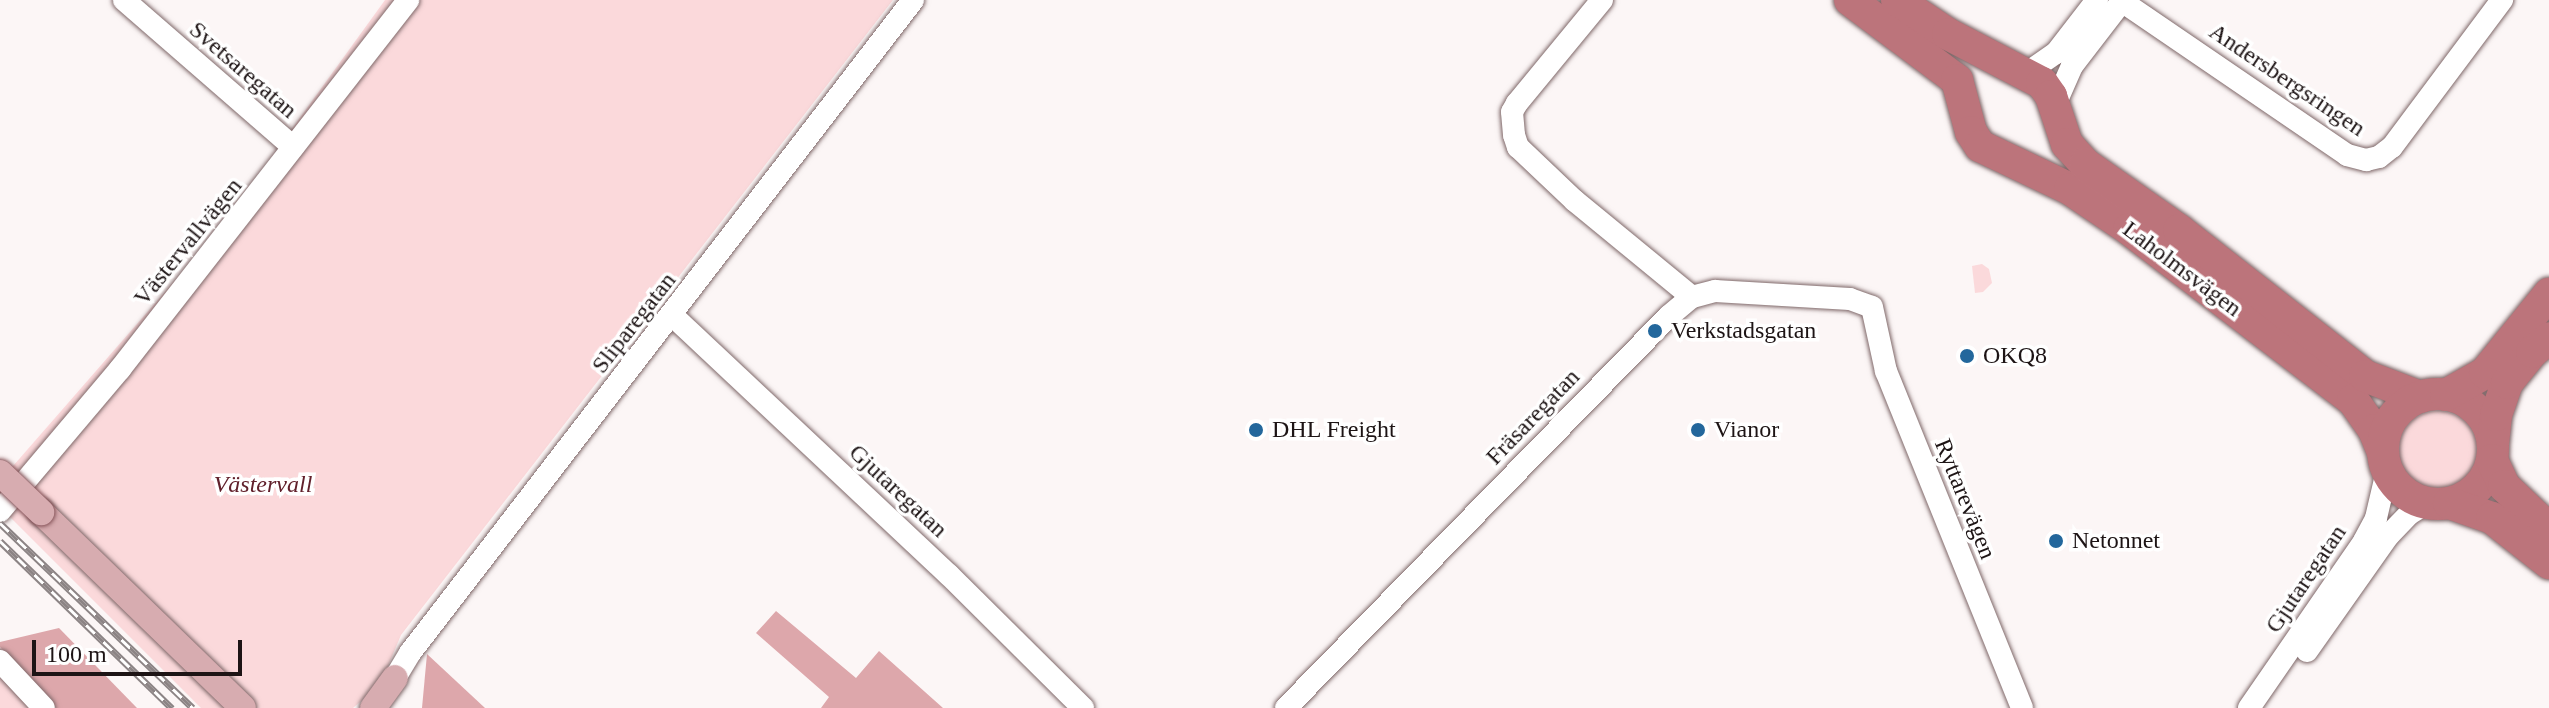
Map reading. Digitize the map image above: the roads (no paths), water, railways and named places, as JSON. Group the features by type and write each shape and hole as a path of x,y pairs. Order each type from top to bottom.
{"highway":[{"name":"Laholmsvägen","path":"1850,0 1951,73 1962,89 1971,132 1980,146 2070,189 2120,221 2353,400 2374,430 2385,462 2403,492 2492,518 2549,563"},
{"name":"Laholmsvägen","path":"1897,0 1948,34 2046,88 2067,144 2085,164 2179,230 2365,376 2469,404 2482,416 2504,486 2549,529"},
{"path":"1967,112 1986,84 2021,72"},
{"path":"2385,462 2392,419 2404,406 2485,373 2549,294"},
{"path":"2438,503 2477,488 2492,454 2496,415 2507,383 2532,352 2549,338"}],"main road":[{"path":"0,473 243,708"},
{"path":"373,708 395,678"}],"street":[{"name":"Svetsaregatan","path":"124,0 293,147"},
{"name":"Västervallvägen","path":"0,511 120,369 408,0"},
{"name":"Sliparegatan","path":"395,678 410,653 673,316 913,0"},
{"path":"1602,0 1517,103 1512,112 1514,135 1518,147 1575,201 1692,297"},
{"path":"2021,72 2056,53 2097,0"},
{"name":"Andersbergsringen","path":"2054,107 2072,66 2121,1 2347,155 2366,160 2379,157 2392,147 2502,0"},
{"name":"Ryttarevägen","path":"1692,297 1715,291 1745,291 1850,299 1872,307 1886,371 2022,708"},
{"name":"Fräsaregatan","path":"1286,708 1590,395 1692,297"},
{"name":"Gjutaregatan","path":"673,316 949,575 1083,708"},
{"name":"Gjutaregatan","path":"2249,708 2364,541 2376,518 2385,462"},
{"name":"Gjutaregatan","path":"2267,708 2388,536 2409,514 2438,503"},
{"path":"0,661 44,708"}],"railway":[{"path":"0,523 193,708"},
{"path":"0,541 172,708"}],"place":[{"name":"Verkstadsgatan","path":"1655,331"},
{"name":"OKQ8","path":"1967,356"},
{"name":"DHL Freight","path":"1256,430"},
{"name":"Vianor","path":"1698,430"},
{"name":"Netonnet","path":"2056,541"}],"park label":[{"name":"Västervall","path":"263,485"}]}
